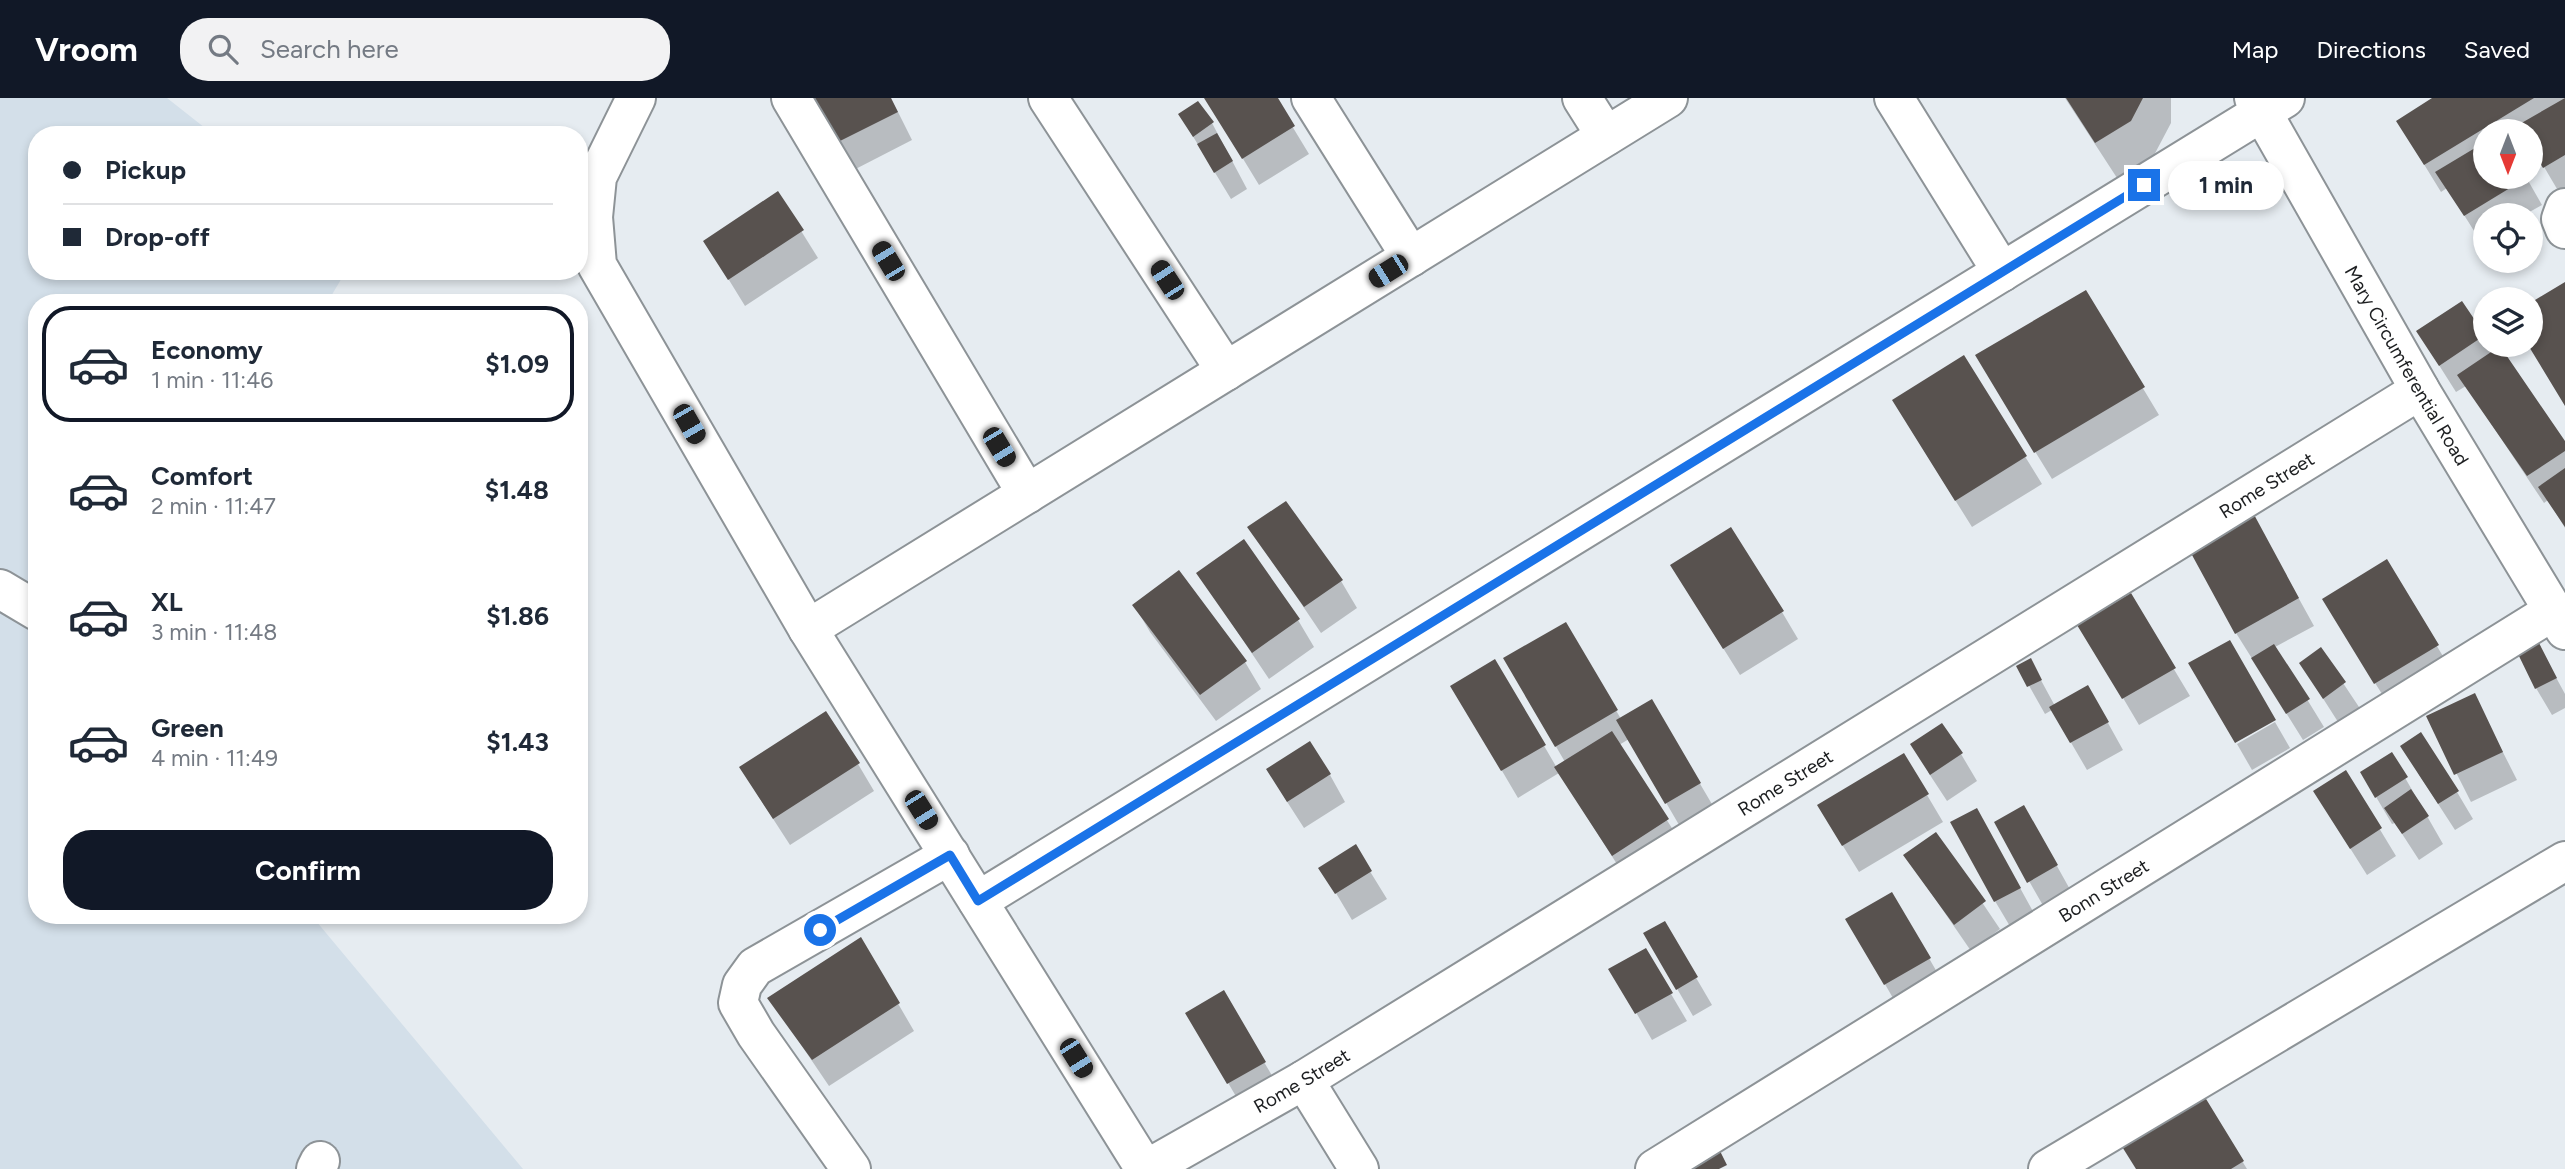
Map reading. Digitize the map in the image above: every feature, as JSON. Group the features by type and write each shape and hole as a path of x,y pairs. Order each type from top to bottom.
{"street":[{"path":"636,98 597,177 593,217 597,265 808,629 1146,1169"},
{"path":"791,98 1027,494"},
{"path":"1048,98 1226,371"},
{"path":"1311,98 1412,257"},
{"path":"1582,98 1606,136"},
{"path":"808,629 1668,98"},
{"path":"1894,98 2002,272"},
{"path":"978,901 2002,272 2267,103"},
{"name":"Mary Circumferential Road","path":"2267,103 2420,390 2559,620"},
{"path":"2565,208 2561,219 2565,229"},
{"name":"Rome Street","path":"1146,1169 1304,1080 2420,390"},
{"path":"0,589 28,606"},
{"name":"Bonn Street","path":"1656,1169 2559,620"},
{"path":"851,1169 756,1034 738,1003 742,985 755,967 950,855"},
{"path":"2048,1169 2565,861"},
{"path":"1304,1080 1359,1169"}],"shaded area":[{"path":"0,98 167,98 203,126 28,126 28,280 341,280 332,294 28,294 28,924 319,924 523,1169 0,1169"}],"building":[{"path":"797,98 891,98 898,112 824,149"},
{"path":"1204,98 1278,98 1295,126 1242,159"},
{"path":"2066,98 2143,98 2131,121 2095,143"},
{"path":"2432,98 2534,98 2500,119 2473,119 2473,135 2424,165 2396,121"},
{"path":"2565,98 2565,155 2543,168 2543,119 2528,119"},
{"path":"1198,101 1214,122 1193,137 1178,114"},
{"path":"1217,133 1233,161 1214,173 1197,144"},
{"path":"2473,149 2473,189 2508,189 2485,203 2473,203 2473,211 2464,216 2435,172"},
{"path":"778,191 804,230 728,280 703,241"},
{"path":"2565,282 2565,406 2535,357 2543,357 2543,295"},
{"path":"2086,290 2145,387 2034,453 1975,355"},
{"path":"2462,301 2473,317 2473,343 2439,366 2416,331"},
{"path":"1964,355 2027,456 1955,501 1892,400"},
{"path":"2484,357 2508,357 2565,441 2565,451 2527,476 2457,375"},
{"path":"2565,468 2565,527 2538,487"},
{"path":"1286,501 1343,580 1304,607 1247,527"},
{"path":"2251,509 2299,598 2235,634 2186,544"},
{"path":"1731,527 1784,611 1723,649 1670,565"},
{"path":"1244,539 1300,619 1252,653 1196,573"},
{"path":"2387,559 2439,645 2374,684 2322,599"},
{"path":"1179,570 1247,661 1200,695 1132,605"},
{"path":"2131,593 2176,668 2122,699 2077,625"},
{"path":"1566,622 1618,710 1555,747 1503,658"},
{"path":"2230,640 2276,720 2235,743 2188,663"},
{"path":"2539,643 2557,678 2535,689 2518,654"},
{"path":"2274,644 2310,699 2286,714 2251,658"},
{"path":"2321,647 2346,682 2323,699 2299,663"},
{"path":"2031,658 2042,680 2027,687 2016,666"},
{"path":"1495,659 1546,745 1501,771 1450,686"},
{"path":"2088,685 2109,722 2070,743 2049,707"},
{"path":"2475,693 2503,752 2454,775 2426,716"},
{"path":"1652,699 1701,783 1665,804 1616,720"},
{"path":"826,711 860,763 773,819 739,767"},
{"path":"1942,723 1963,753 1930,775 1910,744"},
{"path":"1612,731 1669,819 1612,856 1554,767"},
{"path":"2421,732 2459,791 2438,804 2400,746"},
{"path":"1310,741 1331,774 1287,802 1266,769"},
{"path":"2392,752 2408,777 2375,798 2360,772"},
{"path":"1904,753 1929,794 1842,846 1817,805"},
{"path":"2346,770 2382,828 2350,849 2313,791"},
{"path":"2411,789 2429,816 2402,834 2384,808"},
{"path":"2024,805 2058,865 2027,883 1994,822"},
{"path":"1977,808 2021,888 1994,902 1950,822"},
{"path":"1936,832 1986,901 1954,925 1903,855"},
{"path":"1356,844 1372,871 1335,894 1318,868"},
{"path":"1892,892 1931,958 1884,985 1845,919"},
{"path":"1665,921 1698,977 1676,990 1643,933"},
{"path":"861,937 900,1003 812,1060 767,998"},
{"path":"1646,948 1673,993 1635,1014 1608,969"},
{"path":"1224,990 1266,1062 1227,1084 1185,1013"},
{"path":"2203,1094 2244,1161 2231,1169 2136,1169 2121,1145"},
{"path":"1720,1151 1727,1165 1719,1169 1680,1169"}],"route":[{"path":"820,930 950,855 978,901 2144,185"}]}
